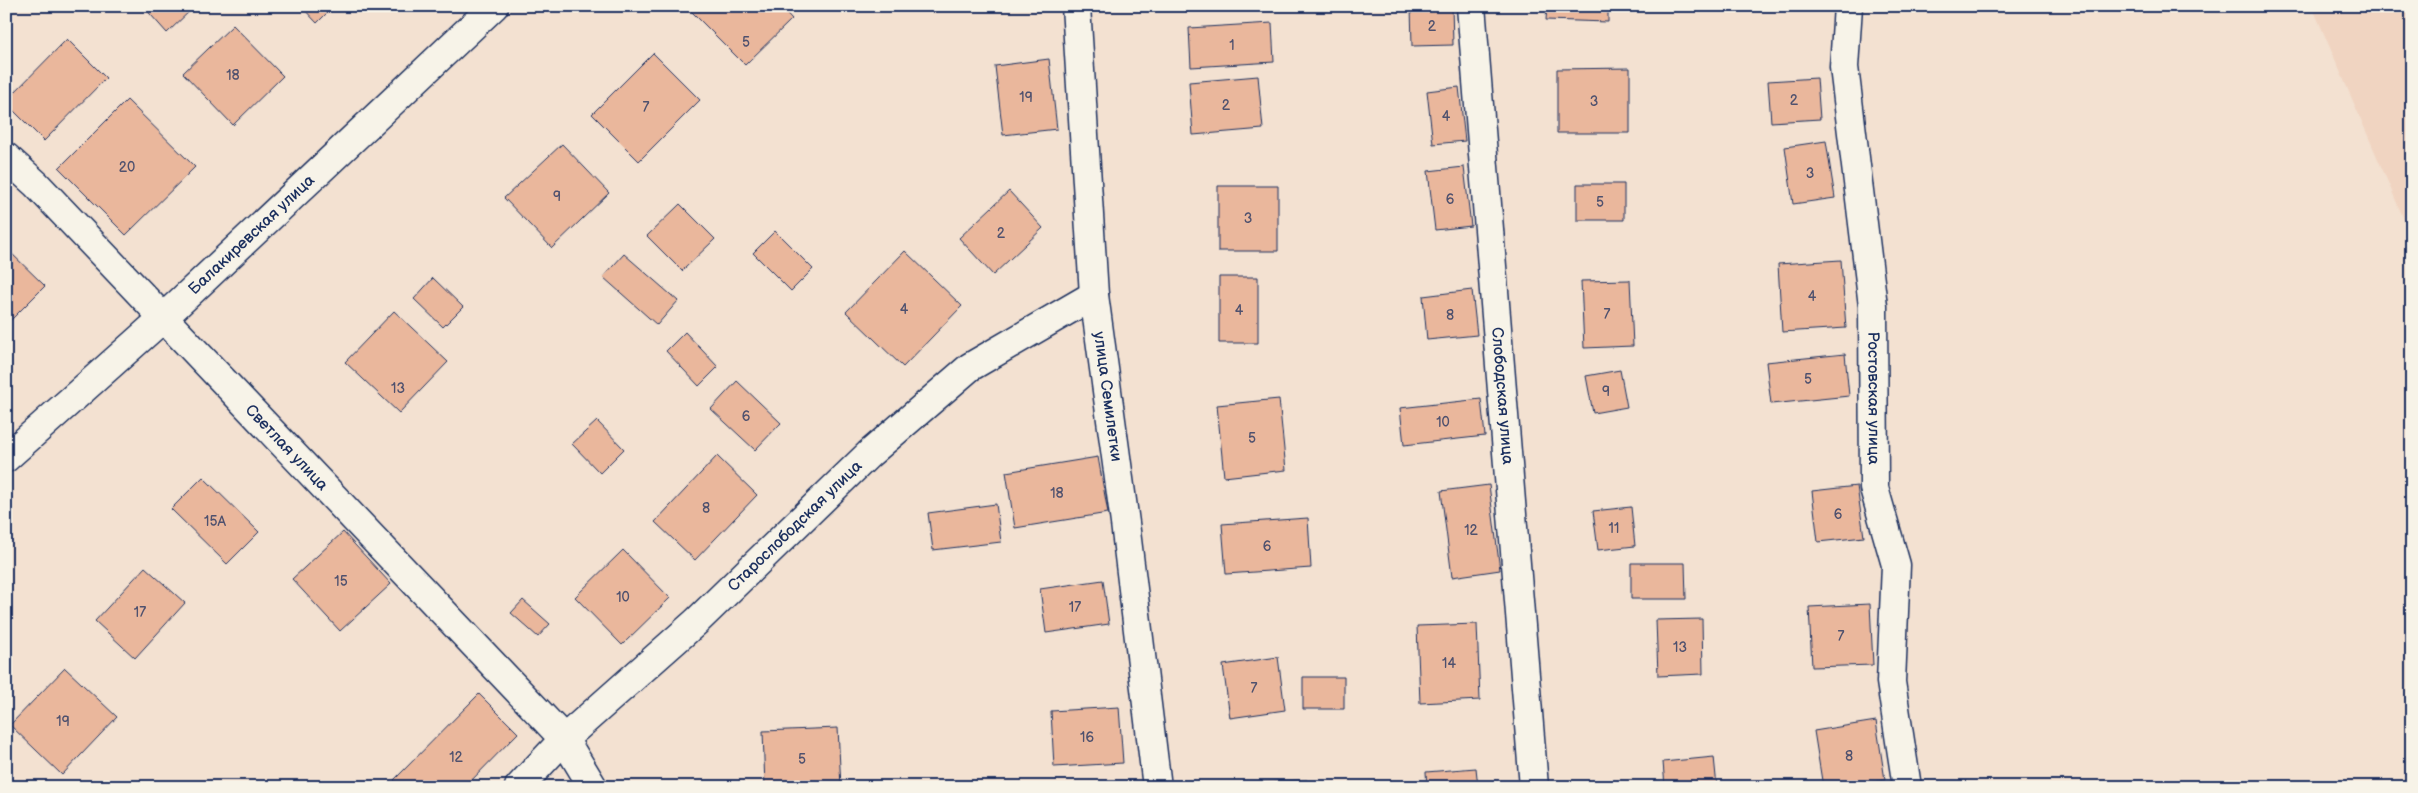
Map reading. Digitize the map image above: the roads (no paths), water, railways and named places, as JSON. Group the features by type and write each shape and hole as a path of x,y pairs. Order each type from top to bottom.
{"street":[{"name":"Балакиревская улица","path":"6,458 162,319 494,6"},
{"name":"улица Семилетки","path":"1076,6 1094,295 1127,532 1157,787"},
{"name":"Слободская улица","path":"1471,6 1534,787"},
{"name":"Ростовская улица","path":"1848,6 1844,67 1873,306 1874,488 1896,565 1891,682 1906,787"},
{"name":"Светлая улица","path":"6,157 42,191 564,739 593,787"},
{"name":"Старослободская улица","path":"519,787 564,739 696,622 869,454 970,367 1094,295"}]}
